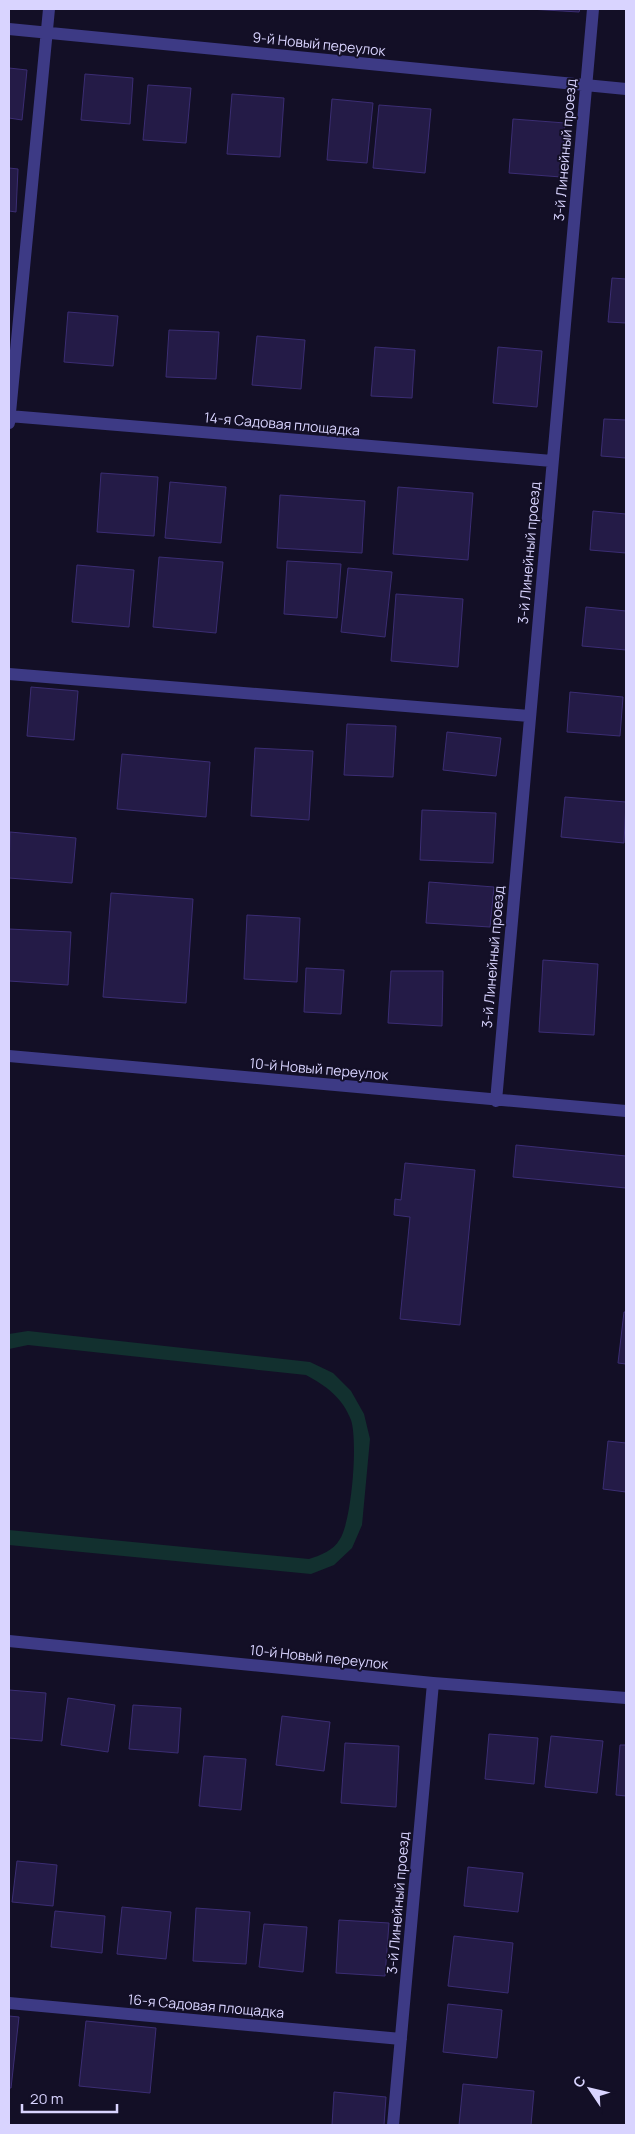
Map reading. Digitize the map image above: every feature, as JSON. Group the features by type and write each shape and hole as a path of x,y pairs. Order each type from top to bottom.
{"street":[{"path":"9,423 49,9"},
{"name":"3-й Линейный проезд","path":"496,1101 593,9"},
{"name":"9-й Новый переулок","path":"9,29 626,89"},
{"name":"14-я Садовая площадка","path":"9,416 552,461"},
{"path":"9,674 529,716"},
{"name":"10-й Новый переулок","path":"9,1056 496,1101 626,1111"},
{"name":"10-й Новый переулок","path":"9,1642 433,1683 626,1698"},
{"name":"3-й Линейный проезд","path":"394,2125 433,1683"},
{"name":"16-я Садовая площадка","path":"9,2003 401,2039"}],"green space":[{"path":"28,1331 310,1362 333,1373 351,1391 364,1414 370,1439 362,1525 352,1548 334,1565 311,1574 9,1545 9,1530 309,1559 330,1550 340,1539 348,1515 353,1480 353,1430 348,1412 333,1393 306,1375 28,1345 9,1349 9,1334"}],"building":[{"path":"529,9 580,9 579,12"},
{"path":"9,68 27,70 22,120 9,118"},
{"path":"85,74 133,78 130,124 81,120"},
{"path":"148,85 191,88 186,143 143,140"},
{"path":"232,94 284,98 280,157 227,154"},
{"path":"332,99 373,103 367,163 327,160"},
{"path":"379,105 431,109 425,173 373,168"},
{"path":"513,119 565,123 561,177 509,173"},
{"path":"9,168 18,169 16,212 9,211"},
{"path":"612,278 626,279 626,323 608,322"},
{"path":"68,312 118,316 113,366 64,362"},
{"path":"169,330 219,332 216,379 166,377"},
{"path":"257,336 305,340 301,389 252,385"},
{"path":"375,347 415,350 412,398 371,396"},
{"path":"498,347 542,351 537,407 493,403"},
{"path":"604,419 626,420 626,458 601,456"},
{"path":"101,473 158,477 154,536 97,532"},
{"path":"170,482 226,487 221,543 165,538"},
{"path":"398,487 473,493 468,560 393,554"},
{"path":"280,495 365,501 362,553 277,548"},
{"path":"593,511 626,514 626,553 590,550"},
{"path":"159,557 223,562 216,633 153,627"},
{"path":"287,561 341,564 337,618 284,614"},
{"path":"77,565 134,570 129,627 72,622"},
{"path":"348,568 392,572 385,637 341,632"},
{"path":"396,594 463,599 458,667 391,661"},
{"path":"586,607 626,611 626,650 582,646"},
{"path":"31,687 78,691 74,740 27,736"},
{"path":"570,692 623,697 620,736 567,732"},
{"path":"347,724 396,726 393,777 344,775"},
{"path":"447,732 501,738 496,776 443,770"},
{"path":"255,748 313,751 309,820 251,816"},
{"path":"122,754 210,762 206,817 117,809"},
{"path":"565,797 626,802 624,843 561,837"},
{"path":"422,810 496,813 493,863 420,860"},
{"path":"10,832 76,838 72,883 9,878"},
{"path":"429,882 494,887 490,927 426,923"},
{"path":"111,893 193,899 186,1003 103,997"},
{"path":"247,915 300,918 297,982 244,979"},
{"path":"9,929 71,932 68,985 9,981"},
{"path":"543,960 598,964 594,1035 539,1032"},
{"path":"306,968 344,970 341,1014 304,1012"},
{"path":"391,971 443,971 442,1026 388,1023"},
{"path":"516,1145 626,1156 626,1188 513,1177"},
{"path":"405,1163 475,1170 460,1325 400,1319 410,1217 394,1215 395,1199 401,1200"},
{"path":"624,1312 626,1312 626,1364 618,1363"},
{"path":"608,1441 626,1443 626,1492 603,1489"},
{"path":"9,1690 46,1693 42,1741 9,1738"},
{"path":"68,1698 115,1705 108,1752 61,1745"},
{"path":"133,1705 181,1708 178,1753 129,1749"},
{"path":"282,1716 330,1722 324,1771 276,1765"},
{"path":"489,1734 538,1738 534,1784 485,1779"},
{"path":"551,1736 603,1741 597,1793 545,1787"},
{"path":"345,1743 399,1746 396,1807 341,1803"},
{"path":"620,1745 626,1745 626,1796 616,1795"},
{"path":"204,1756 246,1759 241,1810 199,1806"},
{"path":"17,1861 57,1865 53,1906 12,1902"},
{"path":"468,1867 523,1873 518,1912 464,1906"},
{"path":"122,1907 171,1912 166,1959 117,1954"},
{"path":"196,1908 250,1912 246,1964 193,1961"},
{"path":"55,1911 105,1916 102,1953 51,1947"},
{"path":"339,1920 389,1923 385,1976 336,1973"},
{"path":"264,1924 307,1927 303,1972 259,1967"},
{"path":"454,1936 513,1943 508,1993 448,1986"},
{"path":"448,2004 502,2010 497,2058 443,2052"},
{"path":"9,2016 19,2017 11,2088 9,2088"},
{"path":"86,2021 156,2028 150,2093 79,2086"},
{"path":"463,2084 534,2091 531,2125 459,2125"},
{"path":"334,2092 386,2097 384,2125 332,2125"}]}
